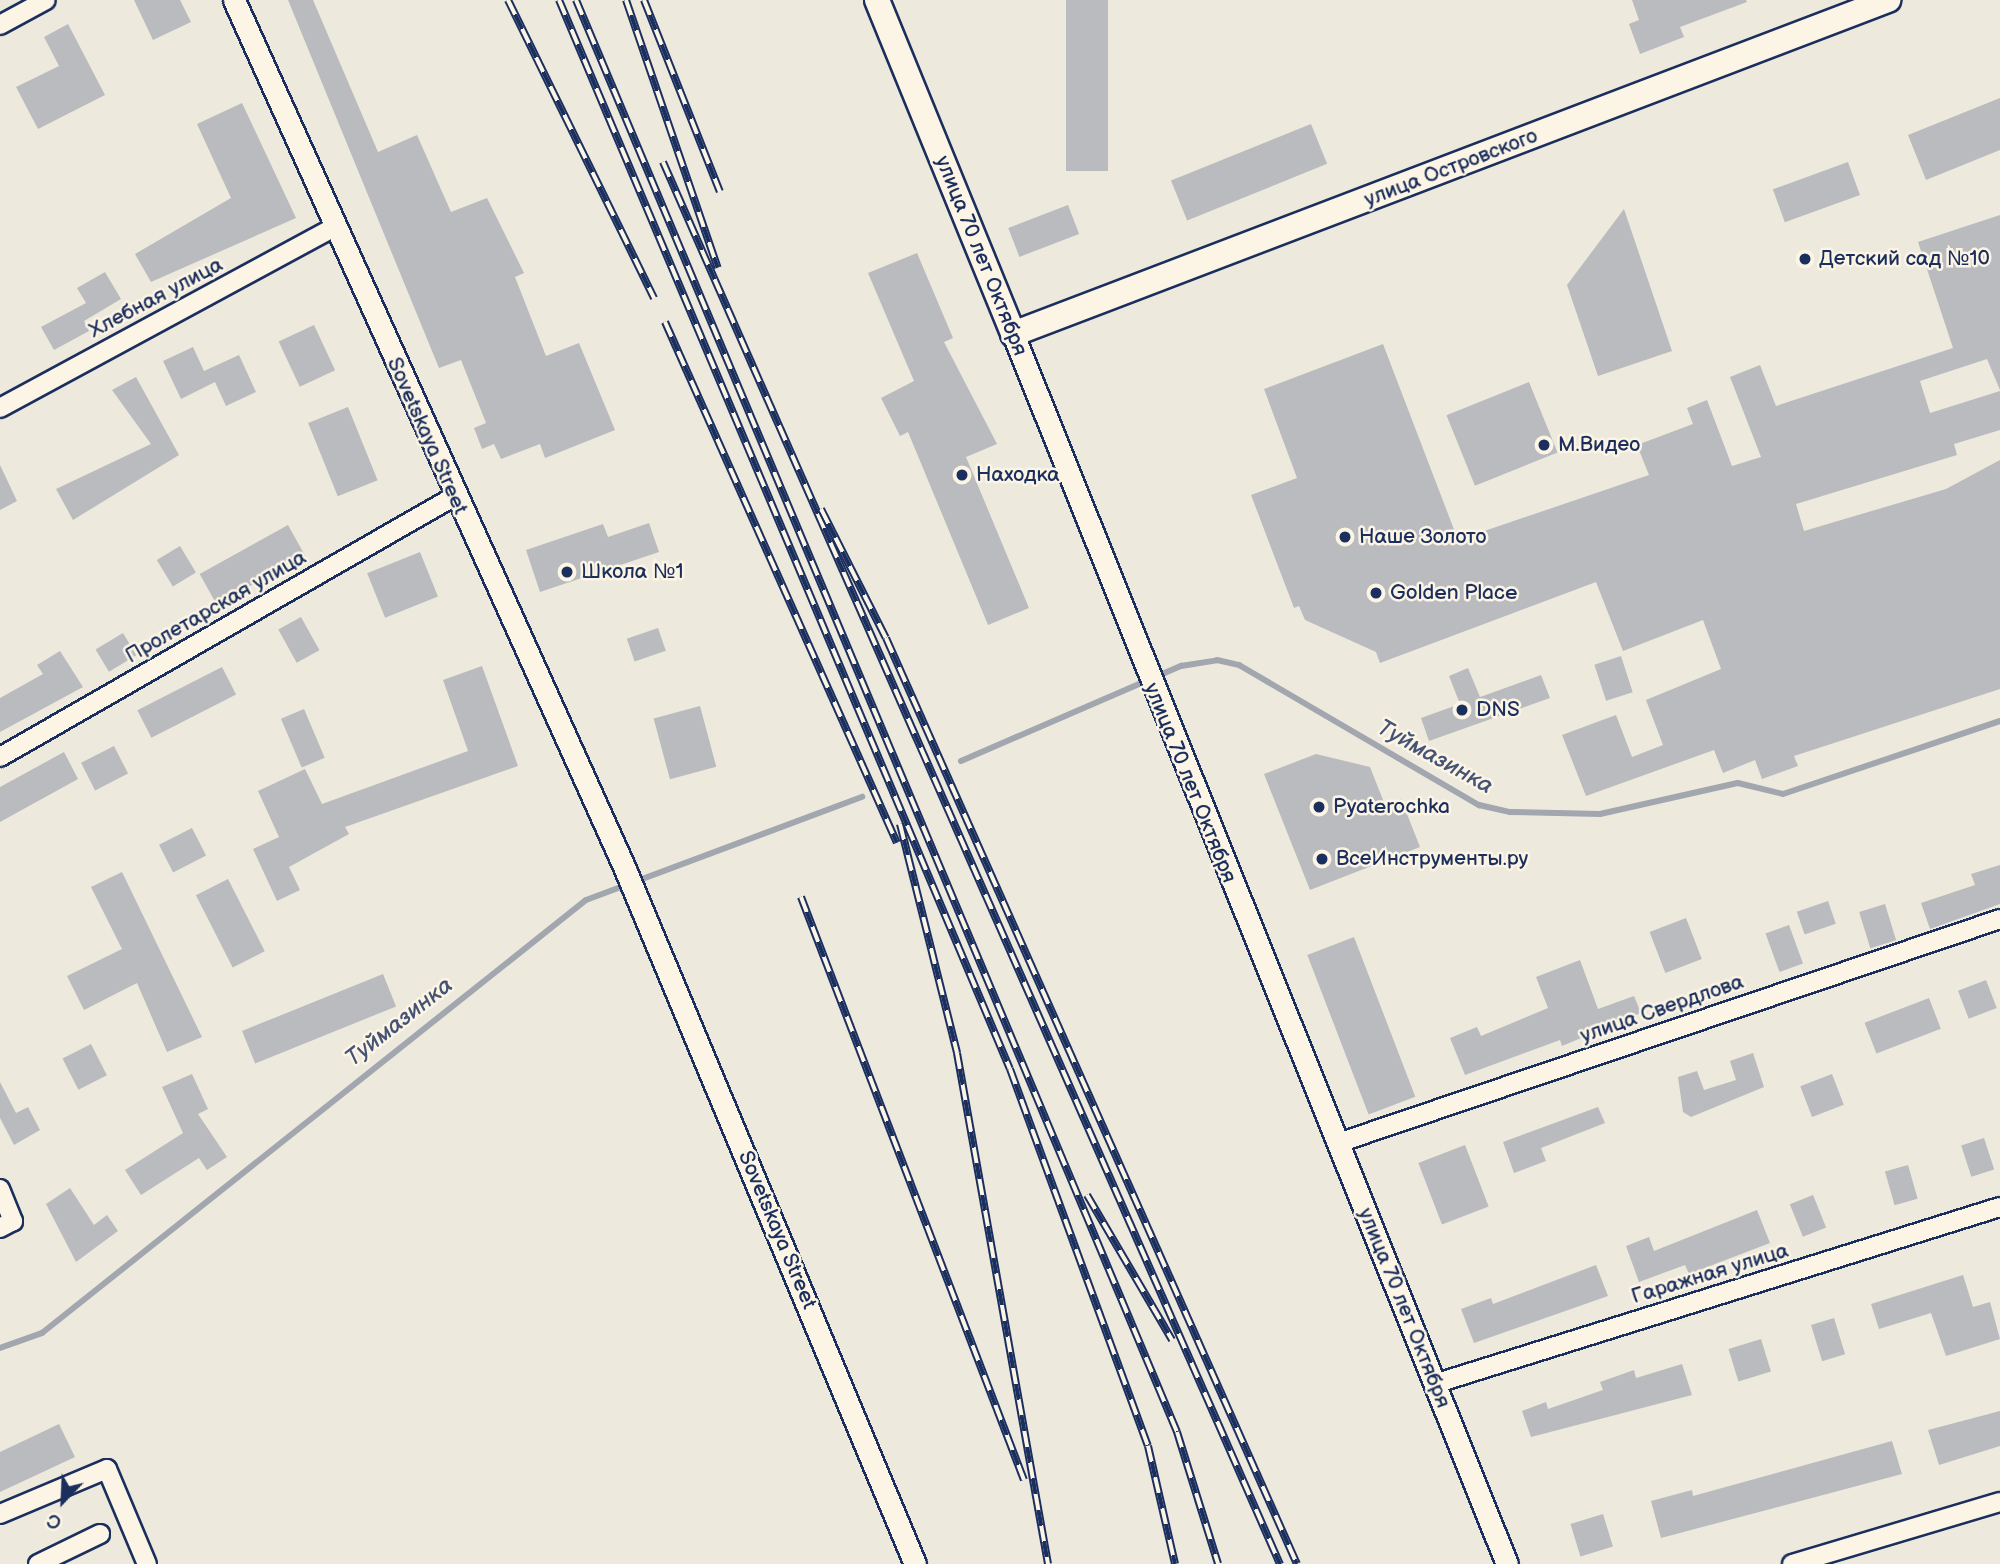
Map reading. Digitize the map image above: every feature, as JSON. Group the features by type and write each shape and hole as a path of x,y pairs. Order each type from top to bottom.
{"main road":[{"name":"улица 70 лет Октября","path":"877,0 1013,334"},
{"name":"улица Островского","path":"1013,334 1888,0"}],"street":[{"path":"0,25 46,0"},
{"name":"Sovetskaya Street","path":"234,0 333,228 625,869 915,1564"},
{"name":"Хлебная улица","path":"0,408 333,228"},
{"name":"улица 70 лет Октября","path":"1013,334 1161,714 1338,1143 1507,1564"},
{"name":"Пролетарская улица","path":"0,757 455,496"},
{"name":"улица Свердлова","path":"1338,1143 2000,919"},
{"path":"0,1189 6,1224"},
{"name":"Гаражная улица","path":"1434,1384 2000,1208"},
{"path":"0,1514 107,1469 147,1564"},
{"path":"1792,1564 2000,1502"},
{"path":"38,1564 100,1534"}],"building":[{"path":"134,0 180,0 191,22 153,40"},
{"path":"288,0 313,0 378,152 417,135 451,212 487,198 524,273 515,277 546,356 579,343 615,430 545,458 540,444 501,459 494,444 482,449 474,428 486,423 461,360 439,368"},
{"path":"1066,0 1108,0 1108,171 1066,171"},
{"path":"1632,0 1747,2 1680,27 1684,37 1640,54 1629,24 1639,20"},
{"path":"68,24 105,95 38,129 16,87 59,66 44,37"},
{"path":"2000,98 2000,150 1926,180 1908,135"},
{"path":"242,103 296,218 151,282 135,254 231,198 197,124"},
{"path":"1311,124 1327,164 1187,220 1171,181"},
{"path":"1848,162 1860,195 1785,222 1773,189"},
{"path":"1068,205 1079,234 1019,257 1008,228"},
{"path":"1624,209 1672,351 1598,376 1567,285"},
{"path":"2000,215 2000,390 1987,359 1920,381 1930,413 2000,391 2000,430 1954,444 1957,455 1796,504 1804,531 1946,489 2000,460 2000,689 1794,756 1798,766 1762,779 1755,760 1723,773 1714,750 1586,796 1562,735 1616,715 1632,757 1663,745 1646,700 1721,669 1703,620 1623,651 1596,582 1380,663 1376,652 1305,620 1299,606 1294,608 1251,495 1297,478 1264,389 1383,344 1458,540 1649,475 1637,445 1693,424 1687,408 1707,400 1732,466 1761,457 1730,377 1760,365 1776,406 1953,348 1918,242"},
{"path":"917,253 953,338 944,342 997,444 966,457 1029,608 988,625 908,432 900,436 881,398 914,381 868,273"},
{"path":"105,272 121,299 84,321 89,331 54,350 41,327 86,303 77,288"},
{"path":"314,325 335,370 300,387 279,341"},
{"path":"193,347 204,371 239,355 256,392 226,406 215,382 181,399 163,361"},
{"path":"136,377 179,455 73,520 56,489 151,444 112,390"},
{"path":"1529,382 1557,452 1475,486 1446,415"},
{"path":"348,407 378,480 338,496 308,423"},
{"path":"0,465 17,501 0,510"},
{"name":"Школа №1","path":"649,523 659,552 540,592 526,550 603,524 608,537"},
{"path":"288,525 305,556 217,605 200,574"},
{"path":"180,546 196,573 173,586 157,560"},
{"path":"420,552 438,597 385,618 367,573"},
{"path":"301,617 319,650 297,663 278,630"},
{"path":"658,628 666,651 635,661 627,639"},
{"path":"123,633 136,655 109,672 96,649"},
{"path":"60,651 83,687 0,732 0,698 43,674 37,665"},
{"path":"1621,656 1633,692 1606,701 1594,665"},
{"path":"482,666 518,766 345,827 349,834 289,867 300,890 277,901 253,849 279,837 258,791 305,769 322,804 468,751 443,680"},
{"path":"222,667 236,695 151,738 137,710"},
{"path":"1468,668 1480,697 1541,675 1550,698 1429,741 1421,718 1460,704 1449,676"},
{"path":"700,706 716,767 670,779 654,718"},
{"path":"304,709 325,758 302,768 281,719"},
{"path":"114,746 128,774 95,790 81,763"},
{"path":"64,752 78,779 0,822 0,787"},
{"path":"1316,754 1370,767 1385,805 1401,799 1420,847 1310,890 1264,774"},
{"path":"192,828 206,856 173,872 159,845"},
{"path":"2000,865 2000,904 1930,929 1921,903 1975,885 1971,874"},
{"path":"122,872 202,1037 167,1052 137,983 84,1010 67,976 122,949 91,887"},
{"path":"228,879 265,951 233,968 196,895"},
{"path":"1828,901 1836,924 1805,934 1797,912"},
{"path":"1885,904 1896,940 1870,948 1859,912"},
{"path":"1686,918 1702,959 1665,973 1650,932"},
{"path":"1789,925 1803,964 1780,972 1766,934"},
{"path":"1354,937 1415,1097 1369,1115 1307,955"},
{"path":"1580,960 1598,1009 1634,996 1641,1013 1562,1046 1560,1040 1465,1075 1450,1038 1477,1027 1481,1036 1548,1008 1536,977"},
{"path":"383,974 396,1006 255,1063 242,1031"},
{"path":"1986,980 1997,1008 1969,1019 1958,991"},
{"path":"1929,998 1941,1029 1876,1054 1865,1023"},
{"path":"91,1044 107,1075 78,1090 62,1059"},
{"path":"1753,1053 1764,1087 1691,1117 1683,1112 1678,1077 1697,1071 1704,1090 1736,1080 1730,1061"},
{"path":"192,1074 208,1109 198,1114 227,1157 207,1170 199,1158 141,1195 125,1170 183,1133 162,1087"},
{"path":"1832,1074 1844,1105 1812,1117 1800,1086"},
{"path":"0,1082 16,1113 28,1107 40,1130 14,1145 0,1118"},
{"path":"1598,1107 1605,1123 1541,1148 1546,1161 1514,1173 1503,1142"},
{"path":"1984,1138 1994,1169 1971,1177 1961,1145"},
{"path":"1465,1145 1489,1207 1442,1225 1418,1163"},
{"path":"1908,1165 1918,1199 1895,1205 1885,1172"},
{"path":"70,1188 94,1225 107,1215 118,1231 76,1262 46,1204"},
{"path":"1813,1195 1826,1227 1803,1237 1790,1204"},
{"path":"1757,1210 1770,1243 1689,1274 1685,1265 1639,1282 1626,1246 1649,1237 1654,1251"},
{"path":"1596,1265 1608,1296 1474,1343 1461,1309 1491,1298 1493,1304"},
{"path":"1963,1275 1973,1307 1990,1302 2000,1339 1946,1356 1931,1313 1879,1329 1871,1304"},
{"path":"1834,1318 1845,1354 1822,1361 1811,1325"},
{"path":"1761,1339 1771,1372 1738,1381 1728,1349"},
{"path":"1682,1364 1692,1395 1531,1437 1522,1411 1546,1402 1548,1409 1603,1390 1600,1382 1634,1370 1636,1378"},
{"path":"2000,1411 2000,1446 1939,1465 1928,1430"},
{"path":"59,1424 75,1457 0,1492 0,1452"},
{"path":"1892,1441 1902,1474 1661,1538 1651,1501 1692,1490 1693,1496"},
{"path":"1603,1514 1613,1547 1580,1556 1570,1524"}],"waterway":[{"name":"Туймазинка","path":"961,761 1181,666 1217,660 1239,665 1479,805 1510,812 1600,814 1738,783 1783,794 2000,721"},
{"name":"Туймазинка","path":"0,1348 42,1333 586,900 862,797"}],"railway":[{"path":"508,0 654,298"},
{"path":"559,0 1010,1069 1148,1446 1175,1564"},
{"path":"576,0 1177,1432 1218,1564"},
{"path":"626,0 718,268"},
{"path":"644,0 720,192"},
{"path":"663,162 1280,1564"},
{"path":"665,322 897,843"},
{"path":"821,509 886,638 1297,1564"},
{"path":"900,824 957,1053 1048,1564"},
{"path":"801,897 1024,1480"},
{"path":"1087,1195 1172,1340"}],"place":[{"name":"Детский сад №10","path":"1805,259"},
{"name":"М.Видео","path":"1544,445"},
{"name":"Находка","path":"962,475"},
{"name":"Наше Золото","path":"1345,537"},
{"name":"Школа №1","path":"567,572"},
{"name":"Golden Place","path":"1376,593"},
{"name":"DNS","path":"1462,710"},
{"name":"Pyaterochka","path":"1319,807"},
{"name":"ВсеИнструменты.ру","path":"1322,859"}]}
